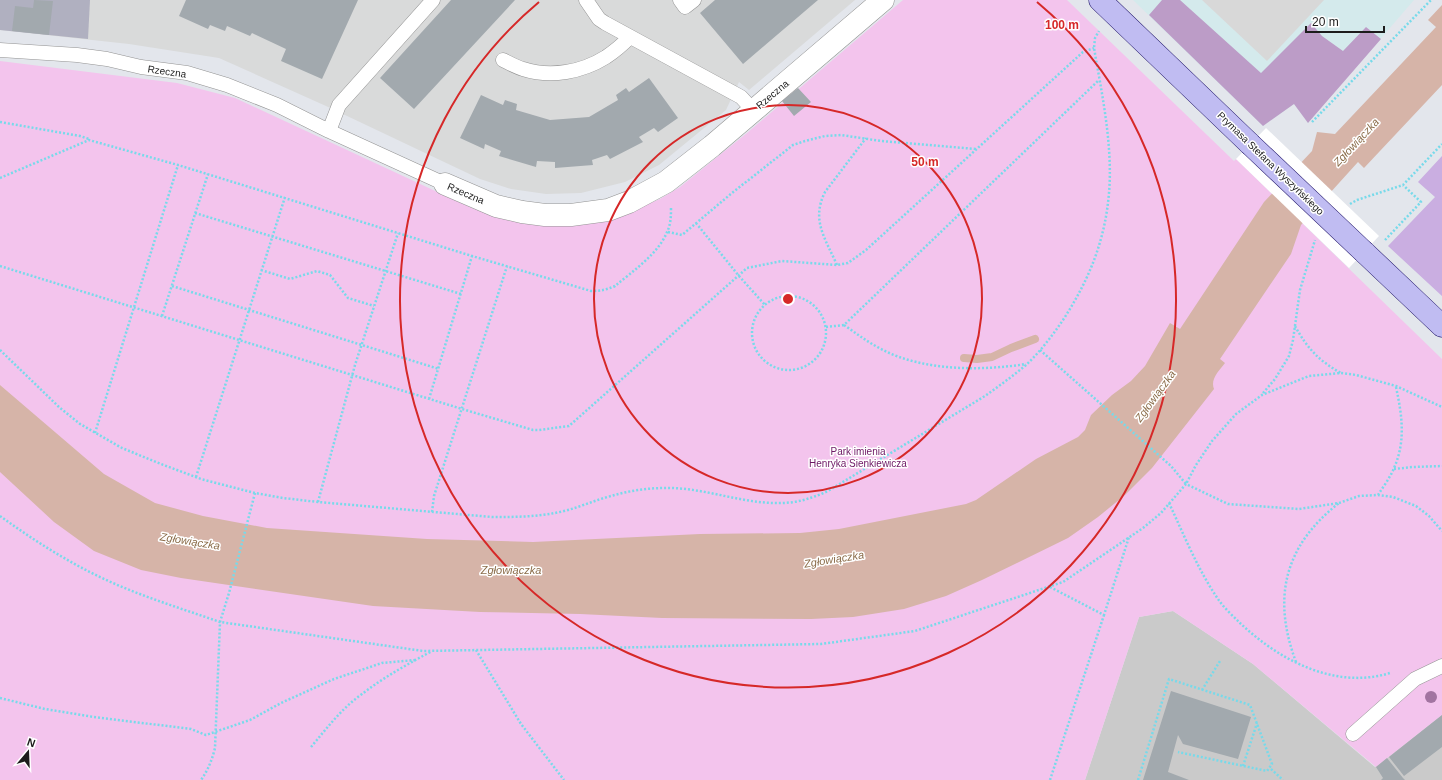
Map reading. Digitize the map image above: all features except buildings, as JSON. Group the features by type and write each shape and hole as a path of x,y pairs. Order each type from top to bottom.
{"main road":[{"name":"Prymasa Stefana Wyszyńskiego","path":"1107,7 1250,144 1372,248 1442,326"}],"street":[{"name":"Rzeczna","path":"445,184 496,206 522,212 545,215 571,215 608,210 629,202 666,182 882,0"}],"lane":[{"path":"329,131 339,105 434,0"},
{"path":"586,0 599,19 741,97 753,110"},
{"path":"680,0 685,7 694,0"},
{"path":"503,60 523,69 544,73 566,72 587,67 607,56 630,37"},
{"name":"Rzeczna","path":"0,50 77,55 141,67 187,73 227,85 277,105 329,131 445,184"},
{"path":"1353,734 1415,679 1442,666"}],"path":[{"path":"1312,122 1431,0"},
{"path":"0,350 60,408 80,424 95,433 122,448 196,477 255,493 318,502 492,517 532,517 568,510 610,496 628,492 665,488 685,488 729,497 774,503 809,499 828,491 985,396 1027,364 1059,326 1085,282 1099,248 1105,224 1109,192 1108,143 1100,80 1094,48 1095,38 1107,7"},
{"path":"0,266 532,430 569,426 747,268 782,261 837,265 848,263 866,250 1083,52 1094,48"},
{"path":"826,327 844,325 1100,80"},
{"path":"0,122 80,136 89,140 285,197 472,256 591,291 606,290 615,286 660,246 668,232 671,219 672,202 666,182"},
{"path":"668,232 682,235 793,145 805,141 841,134 866,138 976,149"},
{"path":"837,265 821,229 818,210 825,192 866,138"},
{"path":"0,178 74,145 89,140"},
{"path":"1345,207 1357,200 1403,185 1442,144"},
{"path":"95,433 178,165"},
{"path":"162,316 208,174"},
{"path":"1372,248 1421,202 1403,185"},
{"path":"196,477 285,197"},
{"path":"195,213 461,294"},
{"path":"696,223 739,276 765,305"},
{"path":"318,502 352,375 398,233"},
{"path":"0,516 63,558 102,578 156,600 220,622 423,651 822,644 915,631 1063,582 1129,537 1161,513 1186,484 1196,465 1212,441 1236,414 1262,395 1276,379 1289,356 1293,340 1300,290 1313,242 1317,237"},
{"path":"429,399 472,256"},
{"path":"432,512 434,496 507,266"},
{"path":"261,270 290,279 318,271 330,275 348,298 374,306"},
{"path":"172,286 439,369"},
{"path":"789,295 802,298 813,304 822,315 826,327 825,342 818,356 807,366 792,370 777,367 764,360 755,347 752,332 756,317 765,305 776,298 789,295"},
{"path":"844,325 863,339 884,351 906,359 929,364 962,368 1027,364"},
{"path":"1295,325 1303,340 1314,354 1326,365 1341,373"},
{"path":"1040,350 1171,466 1186,484 1228,504 1299,509 1339,503 1359,496 1378,495 1393,497 1416,506 1430,516 1442,531"},
{"path":"1262,395 1309,376 1341,373 1369,378 1396,386 1442,407"},
{"path":"1378,495 1394,470 1402,442 1402,412 1396,386"},
{"path":"1394,470 1413,467 1442,466"},
{"path":"201,780 212,760 215,748 220,622 255,493"},
{"path":"1169,503 1208,584 1219,600 1248,631 1264,643 1312,670 1331,675 1367,678 1391,672 1415,679"},
{"path":"1296,662 1289,645 1283,610 1284,592 1288,574 1302,541 1321,518 1339,503"},
{"path":"1050,780 1129,537"},
{"path":"1050,586 1104,615"},
{"path":"476,650 521,724 564,780"},
{"path":"311,747 337,717 361,694 395,671 433,651"},
{"path":"0,698 45,709 94,717 191,729 206,735 250,720 281,702 334,679 382,663 415,660"},
{"path":"1202,690 1220,661"},
{"path":"1138,780 1169,679 1250,705 1272,764 1267,771 1178,752"},
{"path":"1243,766 1257,722"},
{"path":"1271,770 1283,780"}],"shaded area":[{"path":"0,0 855,0 749,90 739,82 726,110 659,165 625,182 581,193 546,194 511,189 480,179 326,106 219,58 129,44 0,30"},
{"path":"0,0 90,0 88,39 0,30"},
{"path":"1133,0 1414,0 1308,123 1294,104 1263,126"},
{"path":"1162,0 1180,0 1261,73 1311,23 1322,36 1343,51 1366,27 1381,39 1308,123 1294,104 1263,126 1149,15"},
{"path":"1202,0 1324,0 1267,61"},
{"path":"1442,156 1442,296 1388,246 1435,197 1418,182"},
{"path":"1173,611 1253,664 1375,767 1442,715 1442,780 1085,780 1139,617"}],"green space":[{"name":"Park imienia Henryka Sienkiewicza","path":"903,0 1067,0 1234,161 1236,159 1442,359 1442,715 1376,767 1253,664 1173,611 1139,617 1085,780 0,780 0,61 177,83 235,98 474,209 520,220 626,213 660,199 680,187 747,133"}],"water":[{"name":"Zgłowiączka","path":"1442,5 1442,85 1364,168 1358,162 1301,225 1291,254 1220,359 1225,363 1214,378 1214,389 1152,468 1125,495 1098,517 1068,538 946,596 904,609 853,617 811,619 662,618 580,614 480,612 373,606 181,578 141,570 94,551 54,522 0,472 0,385 104,474 155,503 203,516 267,528 427,539 533,542 700,534 800,533 839,529 966,504 976,500 1036,459 1078,437 1085,430 1091,415 1112,395 1131,381 1145,366 1170,323 1180,329 1264,202 1312,151 1317,132 1335,134 1436,27 1428,20"}],"pier":[{"path":"1266,128 1379,236 1349,268 1236,159"}],"waterway":[{"path":"964,358 977,359 992,357 1035,339"}]}
